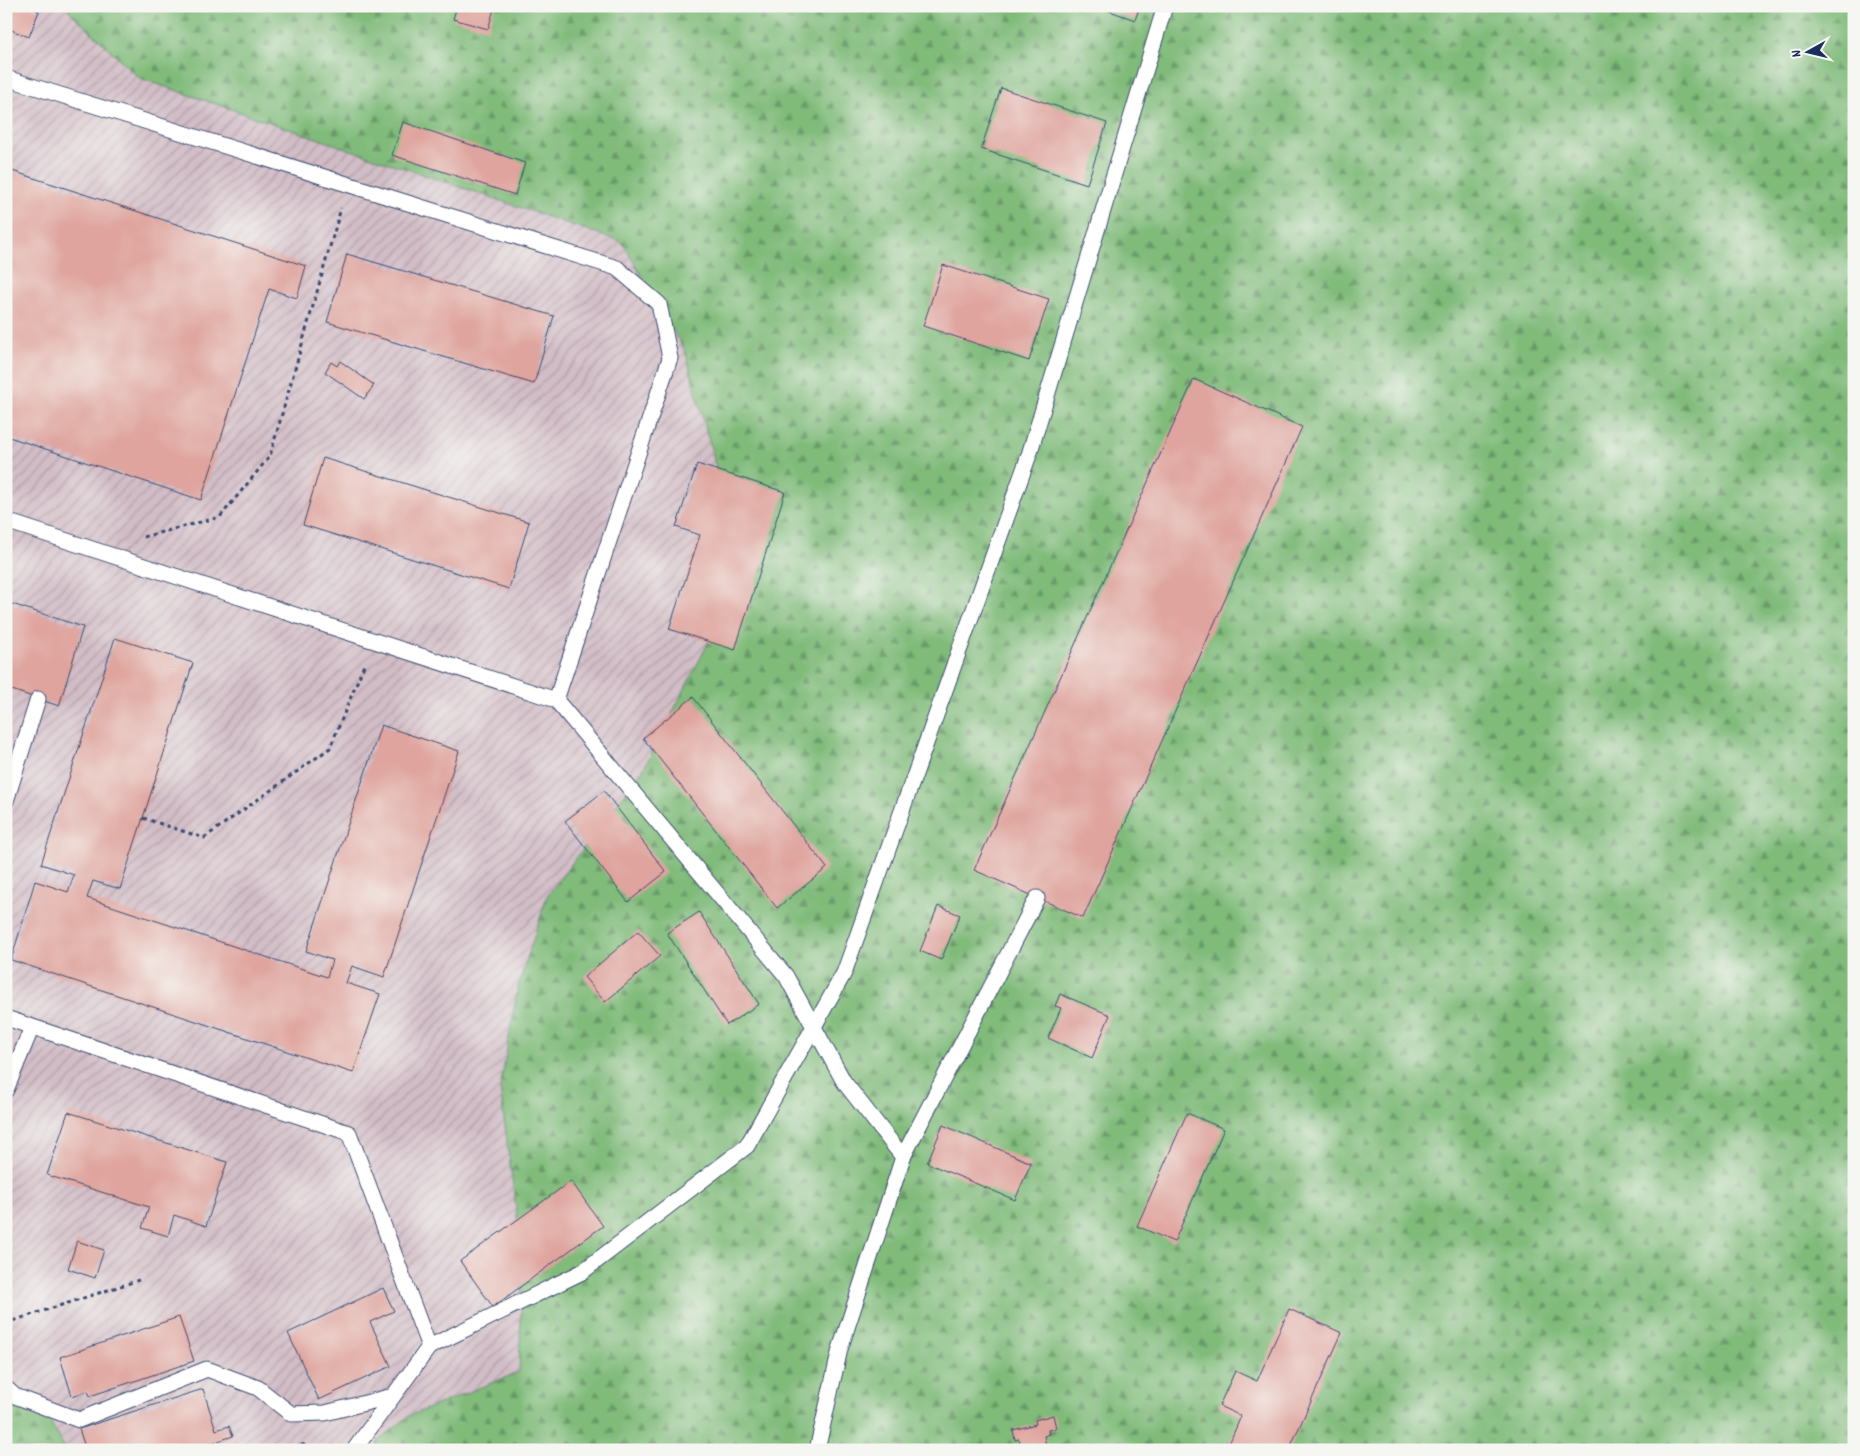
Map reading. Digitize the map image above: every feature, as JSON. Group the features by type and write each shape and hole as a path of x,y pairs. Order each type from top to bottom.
{"lane":[{"path":"354,1450 429,1348 582,1272 748,1146 844,973 1029,455 1165,6"},
{"path":"6,78 617,268 660,304 670,358 556,700"},
{"path":"6,521 556,700 786,976 844,1082 903,1157"},
{"path":"6,801 38,699"},
{"path":"817,1450 840,1350 903,1157 1037,898"},
{"path":"6,1018 349,1133 429,1348"},
{"path":"6,1090 32,1027"},
{"path":"6,1388 15,1396 79,1420 207,1369 258,1388 291,1414 325,1413 394,1396"}],"path":[{"path":"96,550 220,516 270,456 348,184"},
{"path":"143,818 204,838 330,748 374,640"},
{"path":"6,1323 139,1280"}],"shaded area":[{"path":"6,6 1854,6 1854,1450 6,1450"}],"green space":[{"path":"64,6 1854,6 1854,1450 376,1450 377,1442 409,1416 519,1372 523,1262 500,1088 518,987 547,896 643,770 720,620 724,497 685,351 622,242 139,78"},
{"path":"6,1402 11,1407 50,1421 66,1450 6,1450"}],"building":[{"path":"6,6 27,6 39,11 29,37 6,28"},
{"path":"457,6 495,6 488,29 453,19"},
{"path":"1096,6 1140,6 1135,20"},
{"path":"1001,88 1107,123 1087,184 981,149"},
{"path":"403,122 525,163 515,195 392,155"},
{"path":"6,169 306,266 297,298 269,289 201,500 6,436"},
{"path":"347,254 554,316 534,384 327,322"},
{"path":"943,265 1049,299 1029,361 923,326"},
{"path":"340,361 374,385 364,399 325,372 331,362 337,366"},
{"path":"1194,379 1302,427 1083,918 974,870"},
{"path":"323,458 529,522 509,589 303,525"},
{"path":"697,464 785,492 735,650 669,629 700,535 676,527"},
{"path":"6,602 83,627 59,706 6,688"},
{"path":"115,638 193,663 120,889 93,881 87,898 327,977 332,960 306,951 381,725 459,751 384,977 352,966 346,983 380,994 353,1073 11,960 35,881 68,892 74,875 41,864"},
{"path":"693,697 827,868 777,908 643,738"},
{"path":"604,791 666,872 628,902 565,821"},
{"path":"938,906 960,915 941,960 920,951"},
{"path":"699,912 759,1004 727,1025 667,933"},
{"path":"638,931 660,956 605,1002 584,977"},
{"path":"1060,994 1110,1015 1092,1058 1048,1038 1061,1008 1055,1006"},
{"path":"68,1112 227,1162 206,1226 174,1215 168,1236 142,1228 149,1207 47,1175"},
{"path":"1187,1113 1224,1129 1174,1242 1137,1226"},
{"path":"943,1125 1031,1163 1015,1200 927,1163"},
{"path":"571,1181 603,1226 493,1307 460,1261"},
{"path":"77,1241 104,1250 95,1278 68,1269"},
{"path":"383,1288 394,1311 370,1322 391,1366 319,1400 288,1333"},
{"path":"1289,1309 1342,1333 1289,1450 1240,1450 1229,1444 1241,1416 1219,1406 1235,1371 1257,1381"},
{"path":"179,1317 194,1361 90,1396 88,1391 72,1396 60,1357"},
{"path":"203,1389 216,1430 229,1426 233,1436 192,1450 86,1450 79,1429"},
{"path":"1053,1415 1056,1428 1048,1430 1049,1434 1044,1436 1047,1450 1022,1450 1019,1439 1015,1440 1013,1430 1036,1424 1035,1420"}],"railway":[{"path":"291,1450 303,1446"}]}
